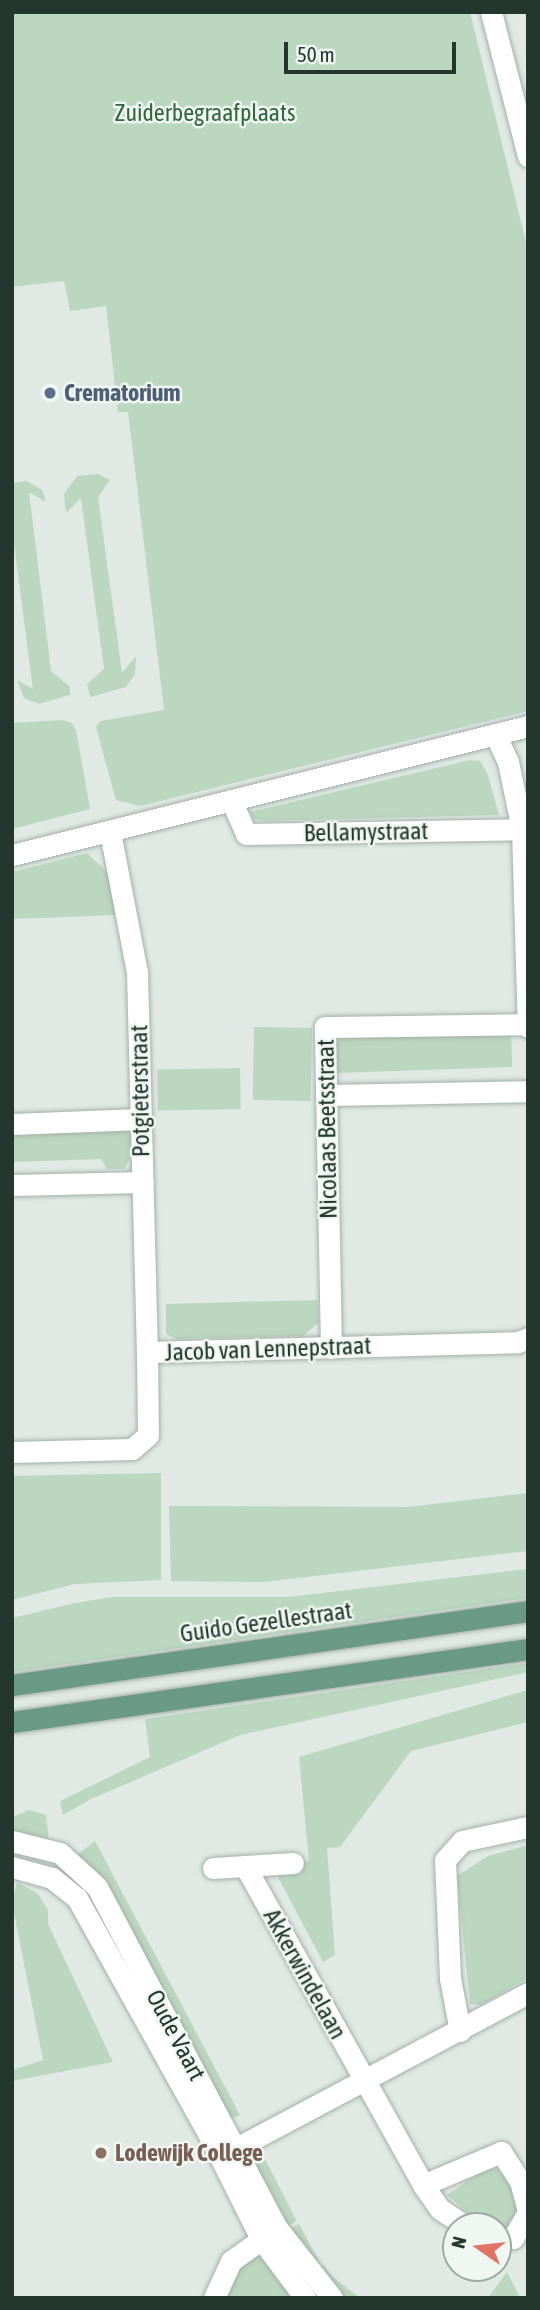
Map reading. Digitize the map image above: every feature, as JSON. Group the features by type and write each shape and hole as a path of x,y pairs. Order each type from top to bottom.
{"main road":[{"name":"Guido Gezellestraat","path":"12,1685 528,1611"},
{"path":"12,1722 528,1649"}],"street":[{"path":"491,12 518,80 528,156"},
{"path":"12,855 528,726"},
{"path":"495,734 508,762 522,829 528,1025"},
{"name":"Bellamystraat","path":"231,800 246,834 522,829"},
{"name":"Potgieterstraat","path":"110,832 138,972 147,1353"},
{"name":"Nicolaas Beetsstraat","path":"331,1348 326,1027 528,1025"},
{"path":"326,1095 528,1091"},
{"path":"12,1124 140,1119"},
{"path":"12,1185 143,1182"},
{"name":"Jacob van Lennepstraat","path":"12,1452 132,1449 148,1435 147,1353 519,1342 528,1338"},
{"path":"460,2031 450,1978 445,1860 462,1841 528,1827"},
{"name":"Oude Vaart","path":"12,1841 60,1853 97,1887 228,2152 305,2298"},
{"path":"213,1868 293,1863"},
{"name":"Akkerwindelaan","path":"245,1866 423,2185 444,2212"},
{"name":"Oude Vaart","path":"12,1867 52,1878 77,1898 228,2152"},
{"path":"228,2152 365,2082 528,1993"},
{"path":"423,2185 501,2152 520,2181 528,2211 512,2238"},
{"path":"214,2298 231,2261 269,2233"},
{"name":"Oude Vaart","path":"269,2233 332,2298"}],"green space":[{"name":"Zuiderbegraafplaats","path":"12,12 470,12 528,251 528,711 140,806 116,800 96,727 100,721 164,710 128,412 118,412 106,306 70,311 64,281 12,287"},
{"path":"98,474 110,480 98,497 122,673 136,656 135,674 126,687 90,697 87,684 104,669 81,498 66,513 64,494 77,476"},
{"path":"27,481 42,490 46,502 29,492 51,671 70,687 70,695 39,704 24,698 17,680 33,689 12,530 12,483"},
{"path":"62,720 71,722 76,730 90,809 12,829 12,723"},
{"path":"470,760 480,761 488,775 499,815 263,821 254,819 250,812"},
{"path":"87,853 111,876 118,915 12,919 12,872"},
{"path":"254,1027 312,1028 311,1101 253,1100"},
{"path":"511,1032 512,1067 331,1073 330,1038"},
{"path":"240,1068 241,1109 158,1110 157,1069"},
{"path":"132,1131 132,1156 124,1169 107,1169 101,1159 12,1162 12,1135"},
{"path":"317,1300 319,1322 303,1336 177,1339 166,1334 166,1304"},
{"path":"161,1473 161,1580 75,1584 12,1600 12,1476"},
{"path":"528,1493 528,1551 264,1582 171,1581 169,1506 408,1507"},
{"path":"528,1569 528,1598 12,1672 12,1618 75,1603 112,1597 288,1597"},
{"path":"528,1663 528,1672 240,1735 91,1799 63,1815 60,1801 150,1757 145,1719"},
{"path":"528,1690 528,1722 411,1751 340,1847 327,1848 335,1955 323,1962 279,1879 279,1875 301,1874 301,1862 309,1861 299,1757"},
{"path":"29,1810 46,1815 49,1841 12,1833 12,1817"},
{"path":"95,1841 240,2115 226,2121 77,1855"},
{"path":"528,1845 528,1978 481,2005 470,2004 457,1876 488,1856"},
{"path":"17,1882 38,1894 48,1910 48,1924 113,2062 12,2081 12,2070 43,2060 12,1903"},
{"path":"265,2159 297,2221 284,2228 253,2165"},
{"path":"485,2169 498,2169 511,2185 519,2212 512,2221 512,2212 467,2212 447,2195"},
{"path":"299,2224 320,2263 312,2270 284,2232"},
{"path":"264,2256 295,2298 221,2298 236,2264 247,2257"},
{"path":"323,2265 334,2278 360,2298 337,2298 313,2273"},
{"path":"500,2282 512,2282 520,2298 488,2298"}],"place":[{"name":"Crematorium","path":"50,393"},
{"name":"Lodewijk College","path":"101,2153"}]}
